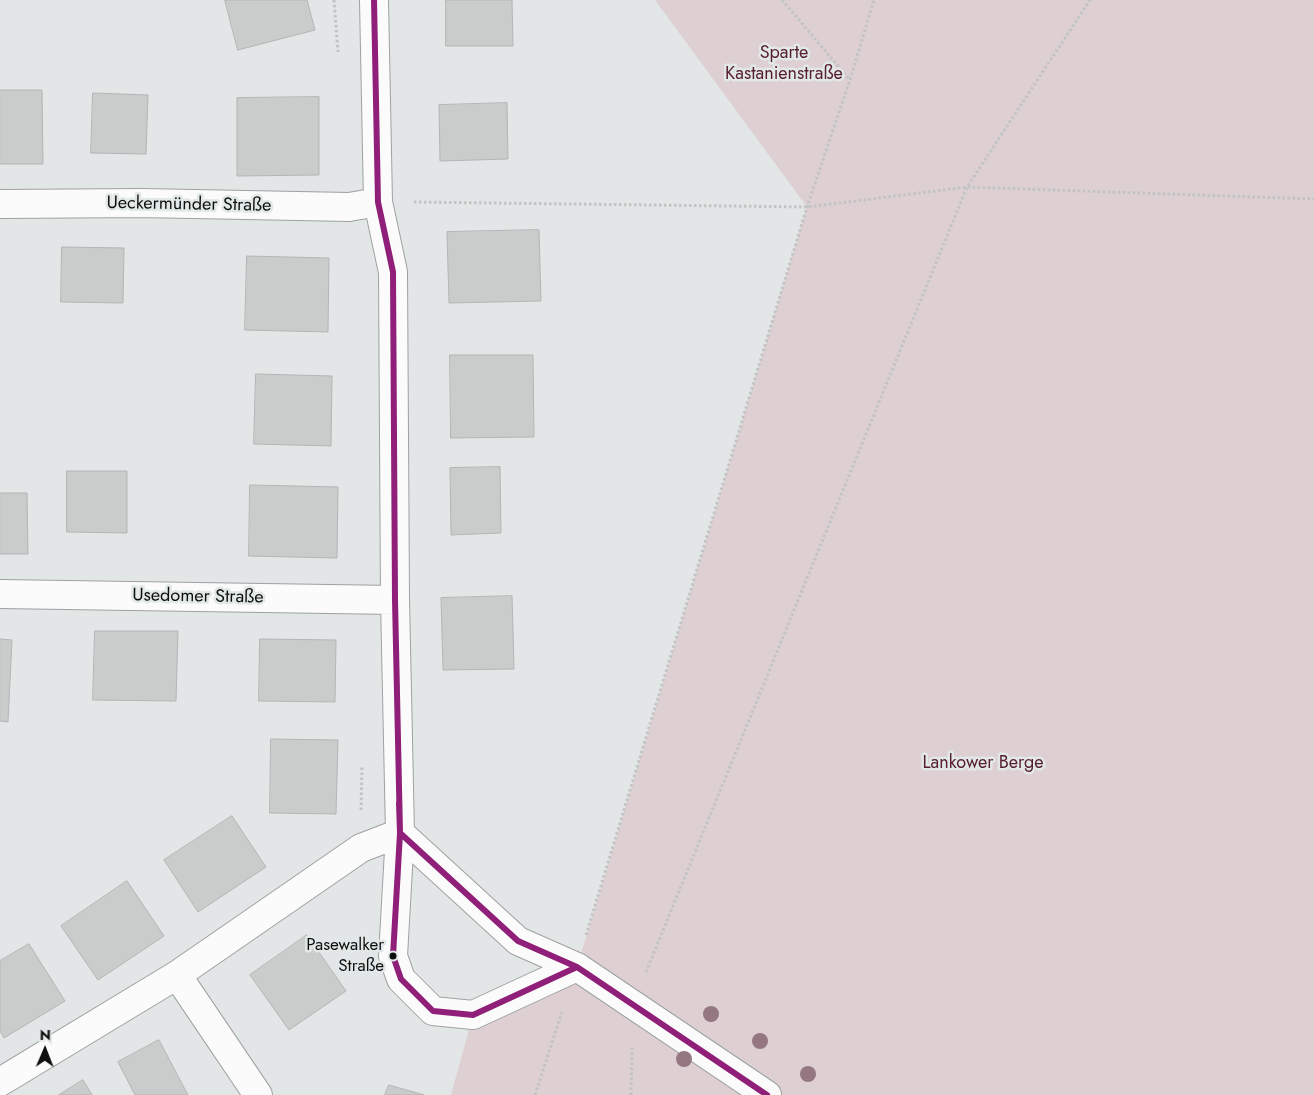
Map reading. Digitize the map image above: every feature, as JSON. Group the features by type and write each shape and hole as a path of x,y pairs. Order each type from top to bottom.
{"street":[{"path":"374,0 378,202 392,272 395,600 400,833 392,956 401,979 433,1011 473,1015 577,967"},
{"name":"Ueckermünder Straße","path":"0,204 142,203 349,207 378,202"},
{"name":"Usedomer Straße","path":"0,594 395,600"},
{"path":"400,833 518,941 577,967 767,1095"},
{"path":"0,1082 177,975 361,848 400,833"},
{"path":"177,975 258,1095"}],"path":[{"path":"782,0 850,80"},
{"path":"535,1095 577,967 807,207 850,80 874,0"},
{"path":"631,1095 633,1005 968,187 1090,0"},
{"path":"378,202 807,207 968,187 1314,199"}],"green space":[{"name":"Lankower Berge","path":"655,0 1314,0 1314,1095 451,1095 473,1015 577,967 807,207"}],"building":[{"path":"225,0 307,0 315,30 238,50"},
{"path":"446,0 512,0 513,46 446,46"},
{"path":"0,90 42,90 43,164 0,164"},
{"path":"93,93 148,95 146,154 91,153"},
{"path":"319,97 319,175 237,176 237,98"},
{"path":"507,103 508,159 440,161 439,105"},
{"path":"539,230 541,301 449,303 447,232"},
{"path":"62,247 124,248 123,303 61,302"},
{"path":"247,256 329,258 328,332 245,330"},
{"path":"450,355 533,355 534,437 451,438"},
{"path":"256,374 332,376 331,446 254,444"},
{"path":"500,467 501,533 451,535 450,468"},
{"path":"67,471 127,471 127,533 67,532"},
{"path":"250,485 338,487 337,558 249,556"},
{"path":"0,493 27,493 28,554 0,554"},
{"path":"512,596 514,669 443,670 441,598"},
{"path":"95,631 178,631 176,701 93,700"},
{"path":"0,639 12,640 8,722 0,721"},
{"path":"260,639 336,640 335,702 259,701"},
{"path":"271,739 338,740 336,814 270,813"},
{"path":"232,816 266,867 198,912 164,860"},
{"path":"127,881 164,936 98,980 61,926"},
{"path":"307,935 346,991 289,1030 250,975"},
{"path":"29,944 65,1001 4,1038 0,1031 0,961"},
{"path":"159,1040 188,1095 135,1095 118,1062"},
{"path":"83,1080 92,1095 59,1095"},
{"path":"389,1085 424,1095 385,1095"}],"transit line":[{"path":"374,0 378,202 393,272 395,600 400,833 518,941 577,967 767,1095"},
{"path":"399,803 400,833 393,956 401,979 433,1011 473,1015 577,967"}],"place":[{"name":"Pasewalker Straße","path":"393,956"}],"park label":[{"name":"Sparte Kastanienstraße","path":"784,64"}]}
